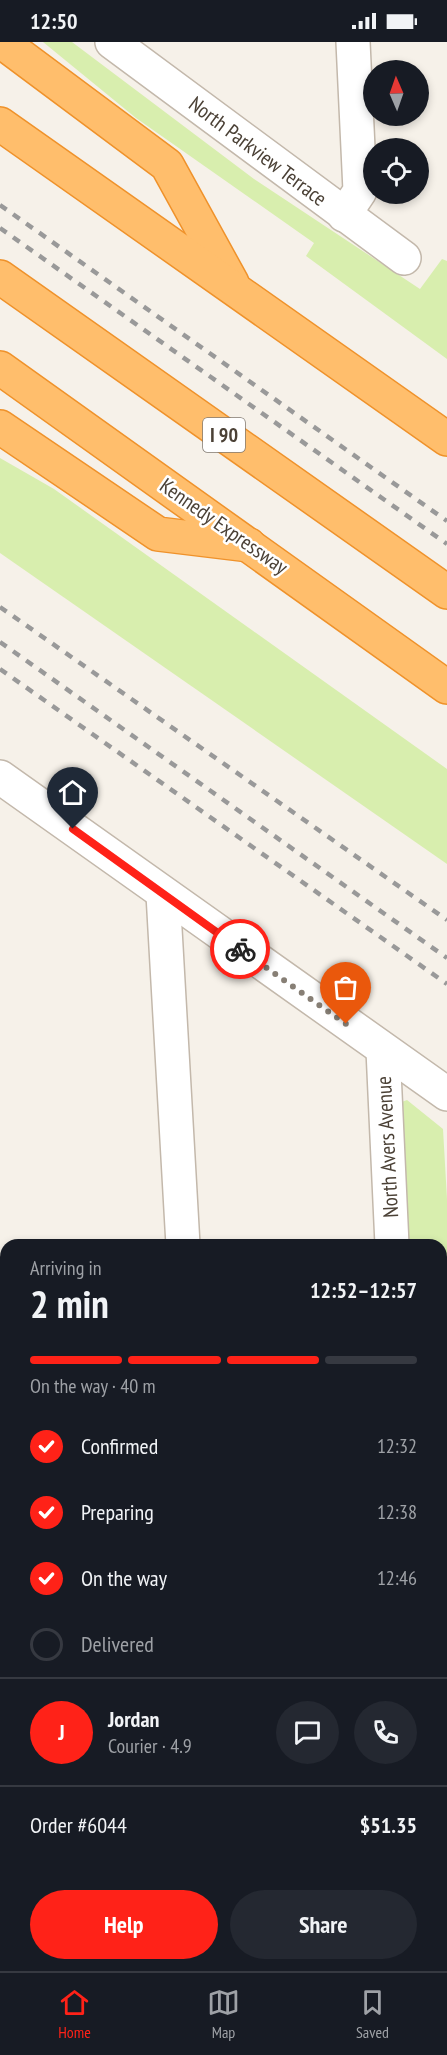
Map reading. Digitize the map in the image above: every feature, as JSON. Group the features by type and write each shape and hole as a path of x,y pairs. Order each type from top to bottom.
{"highway":[{"path":"2,42 167,165 236,289"},
{"path":"0,124 447,439"},
{"name":"I 90","path":"0,277 447,592"},
{"name":"Kennedy Expressway","path":"0,368 253,546 447,687"},
{"path":"0,427 158,534 253,546"}],"street":[{"name":"North Parkview Terrace","path":"112,42 404,258"},
{"path":"344,215 360,191 353,42"},
{"path":"0,777 447,1094"},
{"path":"164,894 183,1239"},
{"name":"North Avers Avenue","path":"383,1050 392,1239"}],"green space":[{"path":"43,42 72,42 254,179 420,289 442,259 447,261 447,359 306,256 314,243 136,118"},
{"path":"0,458 54,489 447,769 447,864 0,553"},
{"path":"407,1100 443,1129 447,1239 399,1239 399,1103"}],"railway":[{"path":"0,205 447,521"},
{"path":"0,228 447,544"},
{"path":"0,607 447,920"},
{"path":"0,642 447,958"},
{"path":"0,669 447,984"}],"way so far":[{"path":"240,949 346,1024"}],"route":[{"path":"73,829 240,949"}]}
